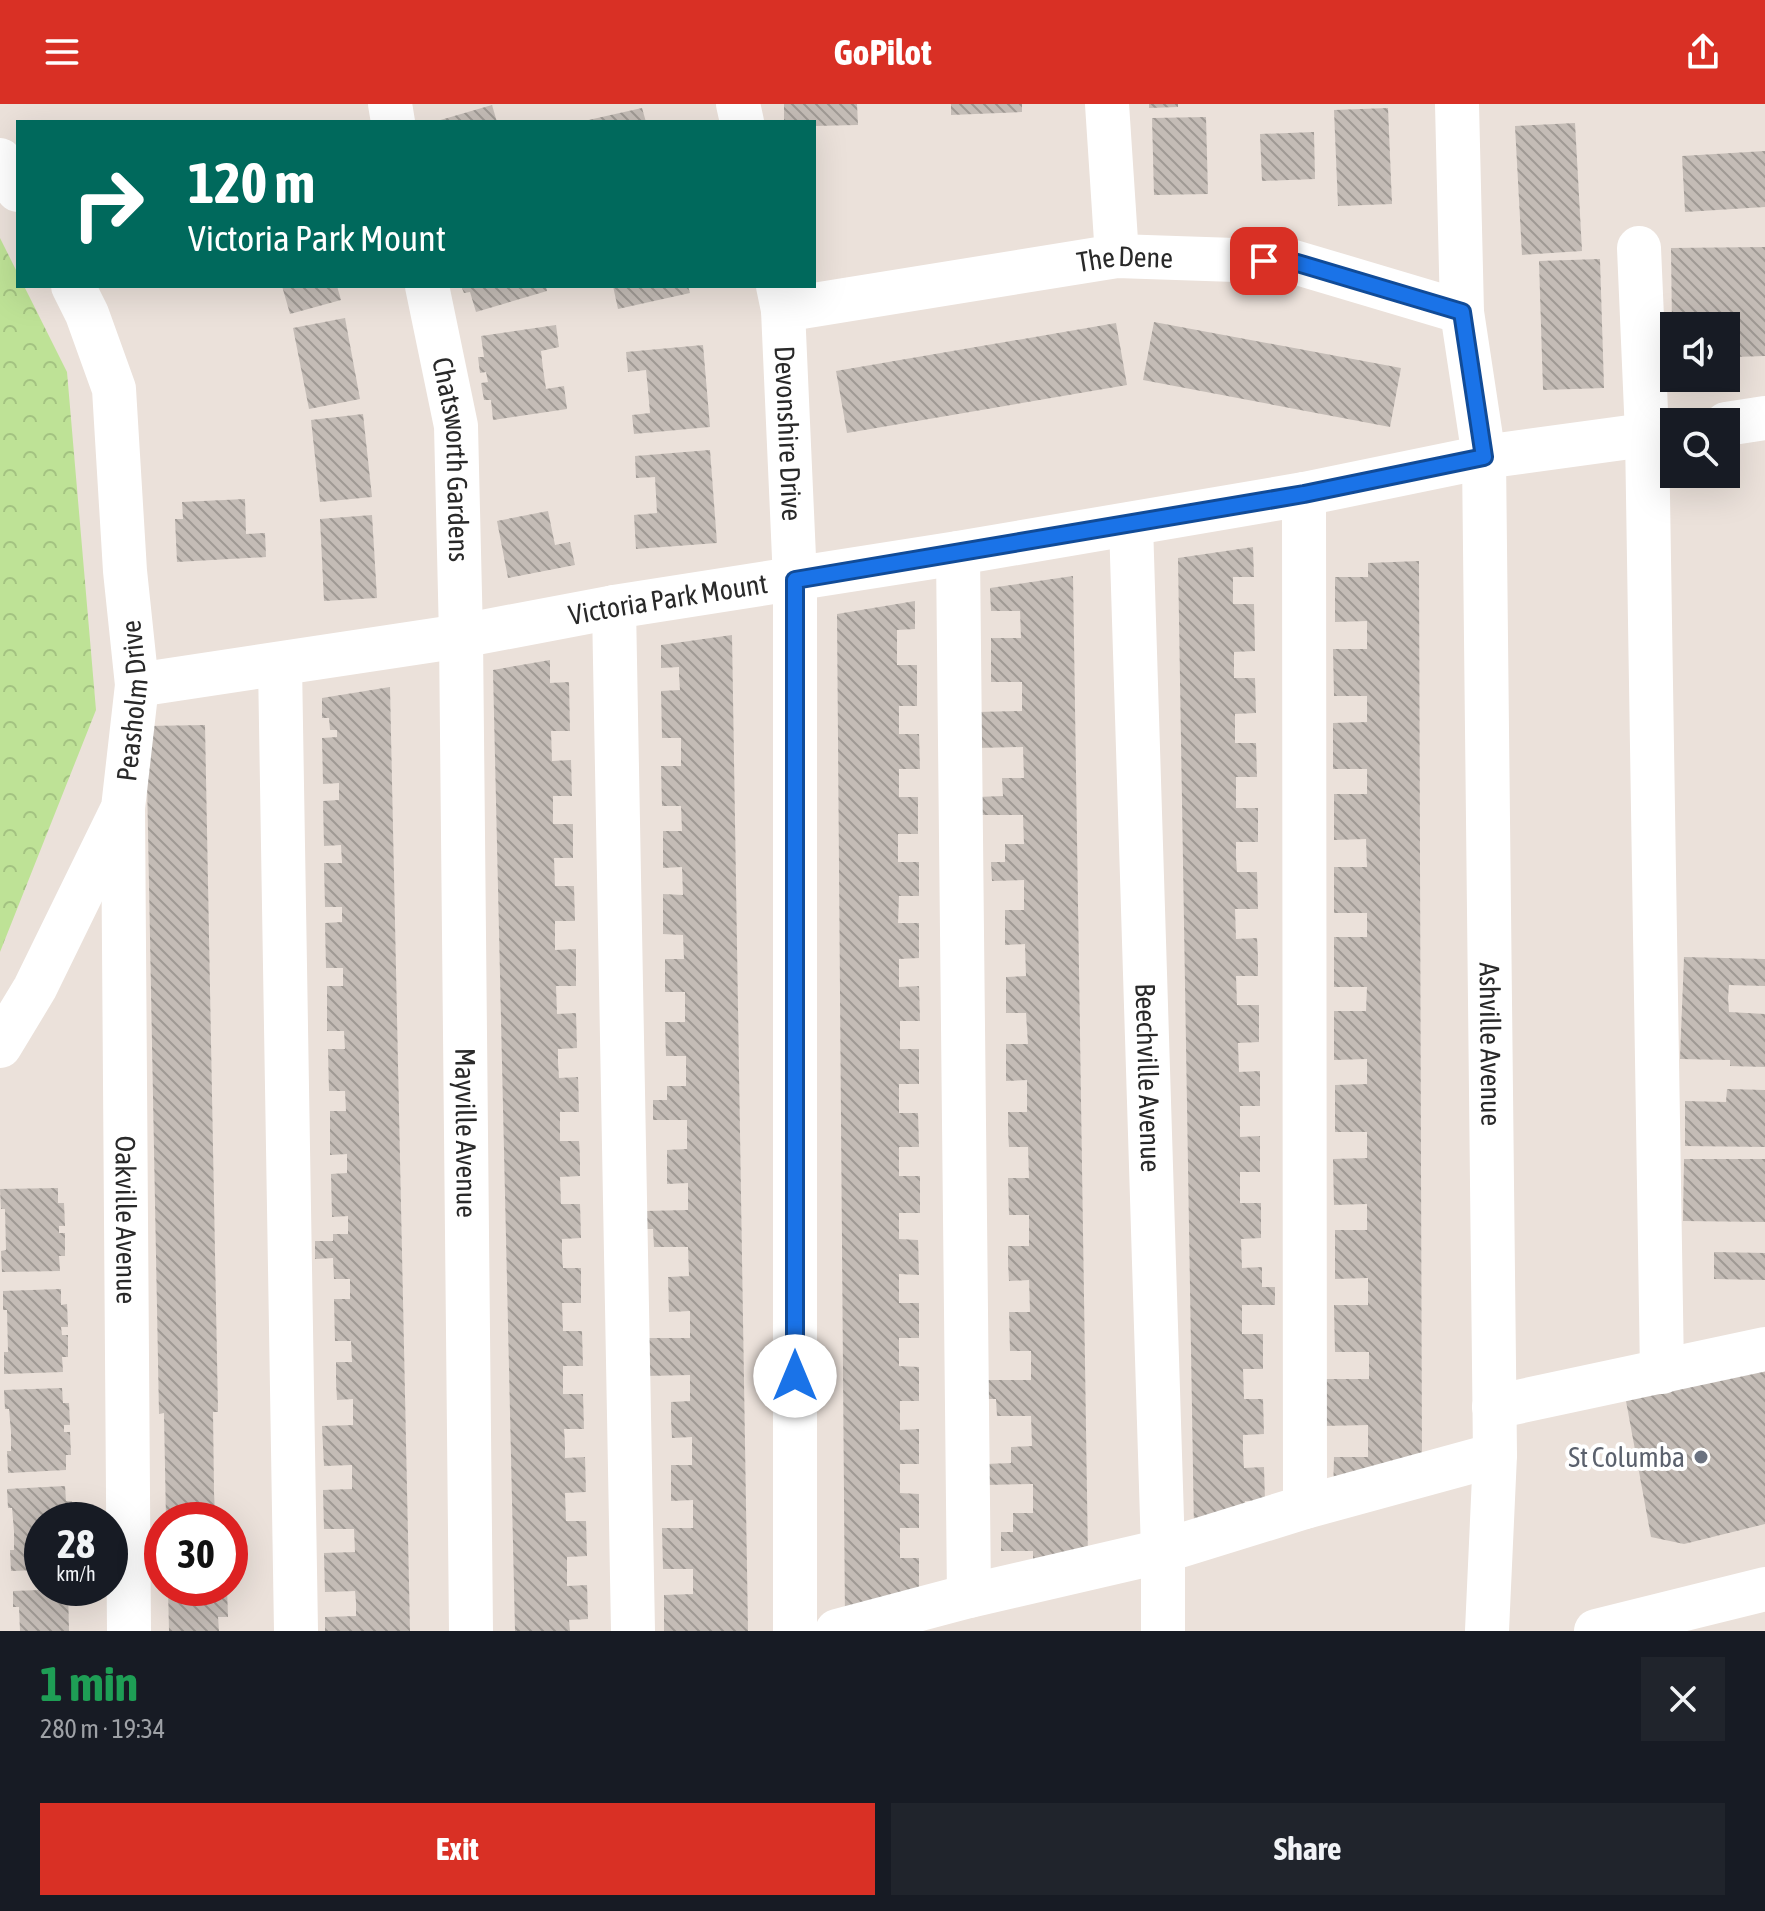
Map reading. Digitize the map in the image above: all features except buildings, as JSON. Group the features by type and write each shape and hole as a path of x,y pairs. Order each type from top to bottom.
{"street":[{"path":"1107,104 1117,256"},
{"name":"Ashville Avenue","path":"1457,104 1462,312 1484,457 1495,1455 1487,1631"},
{"path":"0,160 16,187"},
{"path":"1639,248 1660,424"},
{"name":"The Dene","path":"781,298 1117,256 1294,262 1462,312"},
{"name":"Peasholm Drive","path":"0,1046 35,988 123,808 137,685 125,571 114,389 87,314 74,288"},
{"name":"Chatsworth Gardens","path":"427,288 456,426 461,636"},
{"name":"Devonshire Drive","path":"781,298 795,580 795,1631"},
{"path":"1740,422 1765,418"},
{"name":"Victoria Park Mount","path":"137,685 461,636 614,607 795,580 1304,494 1484,457 1660,432"},
{"path":"1661,488 1662,1372"},
{"path":"1304,494 1305,1507"},
{"name":"Beechville Avenue","path":"1131,524 1163,1631"},
{"path":"958,553 969,1596"},
{"path":"614,607 633,1631"},
{"name":"Mayville Avenue","path":"461,636 471,1631"},
{"path":"280,664 296,1631"},
{"name":"Oakville Avenue","path":"123,808 129,1631"},
{"path":"1494,1407 1765,1349"},
{"path":"837,1631 969,1596 1163,1551 1305,1507 1495,1455"},
{"path":"1596,1631 1758,1594"}],"green space":[{"path":"0,238 16,270 16,288 25,288 67,372 96,710 0,952"}],"place":[{"name":"St Columba","path":"1701,1457"}],"route":[{"path":"795,1376 795,580 1304,494 1484,457 1462,312 1294,262 1264,261"}]}
